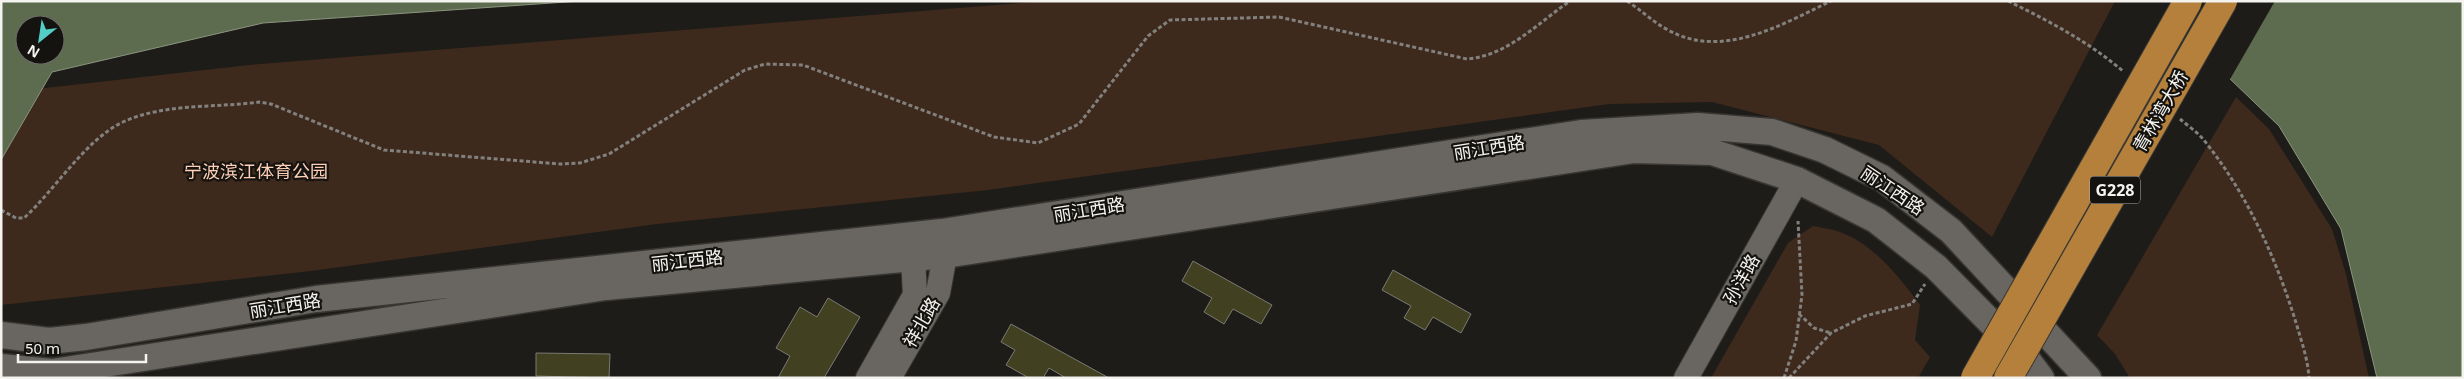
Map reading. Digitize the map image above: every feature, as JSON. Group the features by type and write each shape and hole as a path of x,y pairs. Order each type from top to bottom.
{"highway":[{"name":"青林湾大桥","path":"1975,378 2188,1"},
{"name":"青林湾大桥","path":"2008,378 2223,1"}],"main road":[{"name":"丽江西路","path":"943,244 1581,133 1698,126 1772,132 1825,150 1882,178 1951,231 2088,378"},
{"name":"丽江西路","path":"1,336 49,341 86,337 316,299 943,244 1634,150 1712,152 1797,180 1876,220 1936,267 2020,351 2042,378"},
{"name":"丽江西路","path":"1,367 52,375 92,371 606,287 913,247"},
{"path":"86,337 92,371"},
{"path":"49,341 52,375"}],"street":[{"name":"孙洋路","path":"1686,378 1797,180"},
{"name":"祥北路","path":"889,378 938,293 943,244"},
{"name":"祥北路","path":"868,378 915,295 913,247"}],"path":[{"path":"1,210 16,218 24,218 73,163 108,132 129,119 167,111 259,102 271,104 384,150 560,164 580,163 609,154 745,70 765,64 803,66 994,137 1038,144 1079,124 1148,36 1170,20 1279,17 1467,59 1482,58 1498,53 1570,1"},
{"path":"1627,1 1668,30 1707,43 1768,32 1831,1"},
{"path":"2008,1 2046,20 2100,52 2129,76"},
{"path":"2173,113 2202,138 2242,198 2266,244 2285,286 2308,364 2309,378"},
{"path":"1784,378 1796,341 1802,295 1798,217"},
{"path":"1789,378 1831,333 1865,316 1912,304 1936,267"},
{"path":"1799,314 1814,328 1831,333"}],"green space":[{"name":"宁波滨江体育公园","path":"1045,1 2115,1 1992,237 1879,145 1712,102 1609,104 988,190 657,224 311,271 1,305 1,93 249,65"},
{"path":"2236,97 2269,129 2332,229 2346,274 2369,378 2130,378 2115,354 2097,335"},
{"path":"1813,226 1840,232 1853,238 1875,253 1895,273 1920,305 1915,340 1930,357 1918,378 1711,378 1788,243"}],"shaded area":[{"path":"1,1 581,1 263,23 52,72 1,160"},
{"path":"2149,1 2463,1 2463,378 2377,378 2341,229 2279,126"}],"pier":[{"path":"2147,1 2275,1 2229,81"}],"building":[{"path":"1193,261 1272,305 1261,324 1233,309 1224,324 1204,312 1212,298 1182,281"},
{"path":"1393,270 1471,314 1461,333 1433,317 1425,330 1404,318 1411,306 1382,290"},
{"path":"828,298 860,317 824,378 778,378 790,356 776,348 800,307 817,317"},
{"path":"1011,324 1109,378 1066,378 1049,368 1043,378 1029,378 1006,365 1015,350 1001,342"},
{"path":"536,353 610,354 609,378 536,376"}]}
